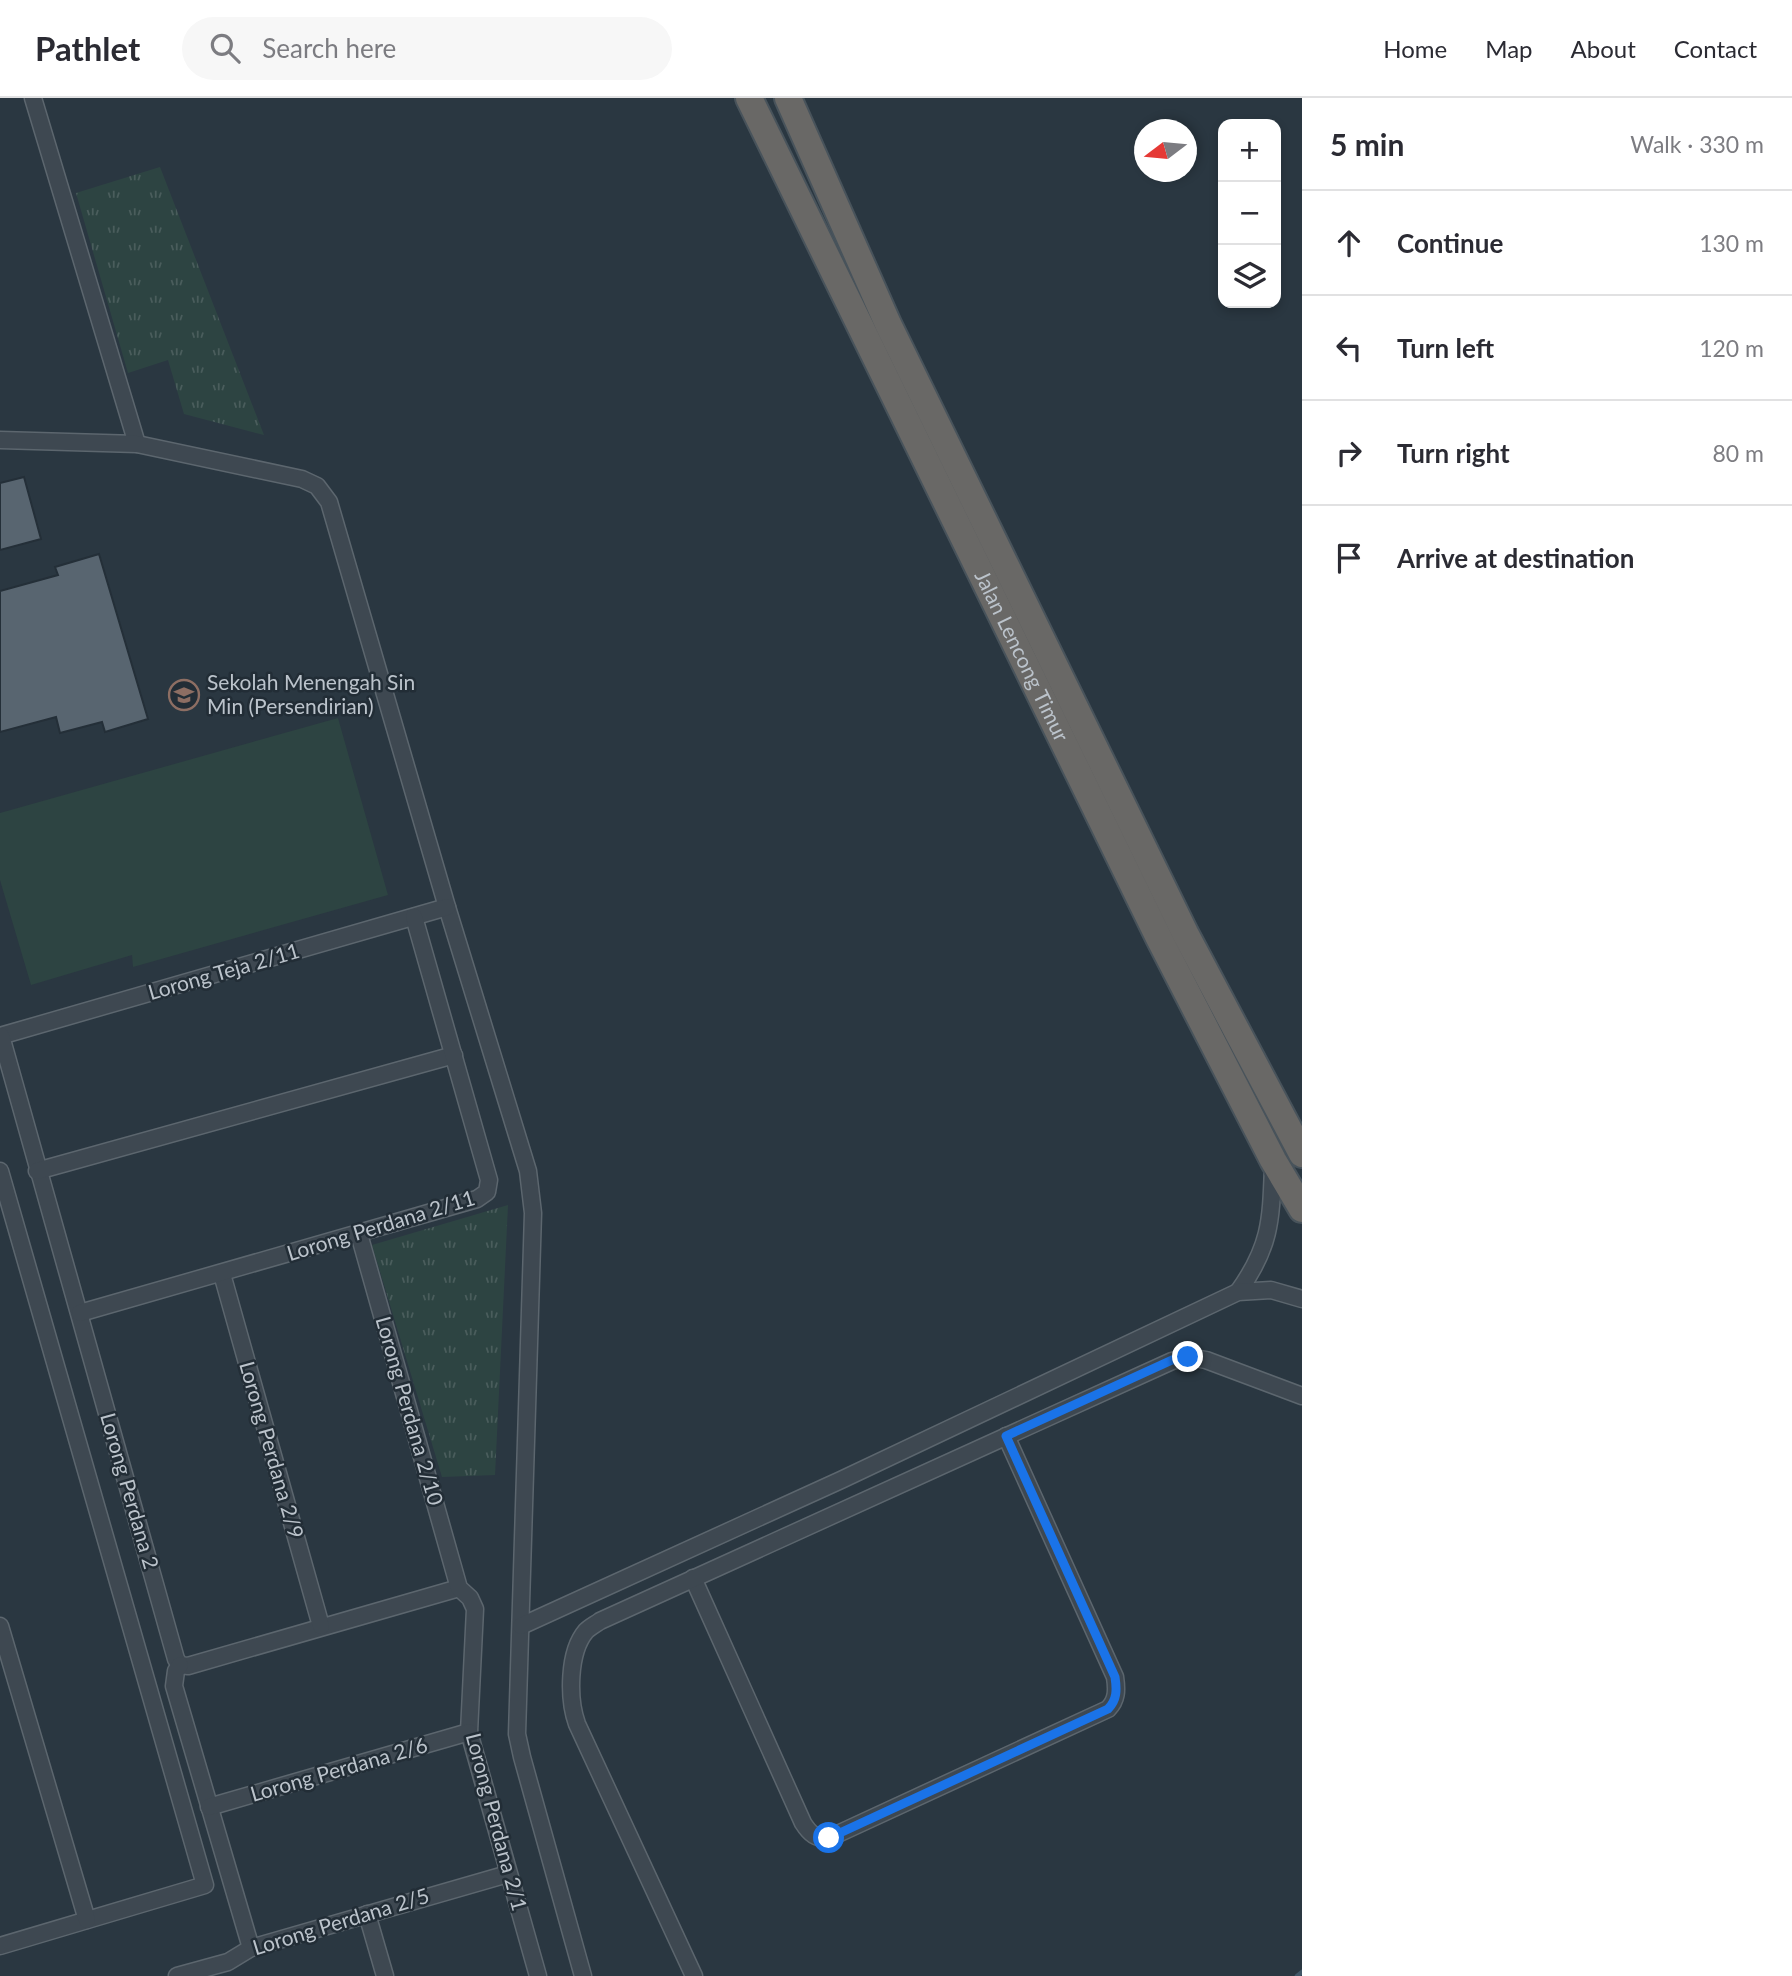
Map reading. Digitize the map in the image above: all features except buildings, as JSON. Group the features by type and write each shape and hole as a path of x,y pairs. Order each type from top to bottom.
{"highway":[{"name":"Jalan Lencong Timur","path":"749,98 1159,938 1273,1160 1302,1209"},
{"name":"Jalan Lencong Timur","path":"788,98 888,324 1178,921 1302,1154"}],"street":[{"path":"33,98 136,444"},
{"path":"0,440 136,444 302,479 317,486 329,502 447,907 528,1171 533,1213 517,1711 522,1757 583,1976"},
{"name":"Lorong Teja 2/11","path":"1,1036 447,907"},
{"name":"Lorong Perdana 2/11","path":"80,1313 477,1199 486,1192 489,1180 414,917"},
{"name":"Lorong Perdana 2","path":"1,1036 37,1171 80,1313 176,1659 180,1665"},
{"path":"37,1171 454,1055"},
{"path":"1238,1292 1256,1267 1268,1234 1272,1208 1273,1160"},
{"path":"0,1171 205,1885 0,1946"},
{"name":"Lorong Perdana 2/10","path":"359,1234 459,1588"},
{"name":"Lorong Perdana 2/9","path":"222,1274 321,1626"},
{"path":"521,1626 1238,1292 1271,1290 1302,1299"},
{"path":"694,1976 571,1706 570,1689 578,1645 587,1631 600,1621 1172,1360 1188,1357 1206,1360 1302,1396"},
{"path":"693,1578 803,1823 813,1836 829,1838 1108,1709 1113,1704 1117,1687 1115,1677 1006,1436"},
{"path":"841,1479 853,1506"},
{"path":"251,1948 174,1686 176,1671 180,1665 188,1666 459,1588"},
{"name":"Lorong Perdana 2/1","path":"459,1588 470,1598 475,1609 469,1732 538,1976"},
{"path":"0,1626 88,1920"},
{"name":"Lorong Perdana 2/6","path":"209,1807 469,1732"},
{"name":"Lorong Perdana 2/5","path":"177,1976 230,1969 251,1948 508,1874"},
{"path":"367,1914 385,1976"}],"green space":[{"path":"160,167 264,435 184,414 168,360 128,373 76,193"},
{"path":"338,718 388,895 133,967 132,955 31,985 0,880 0,813"},
{"path":"508,1205 495,1475 442,1477 372,1245"}],"waterway":[{"path":"1297,1976 1302,1972"}],"place":[{"name":"Sekolah Menengah Sin Min (Persendirian)","path":"184,695"}],"route":[{"path":"829,1838 1108,1709 1113,1704 1117,1687 1115,1677 1006,1436 1172,1360 1188,1357"}]}
